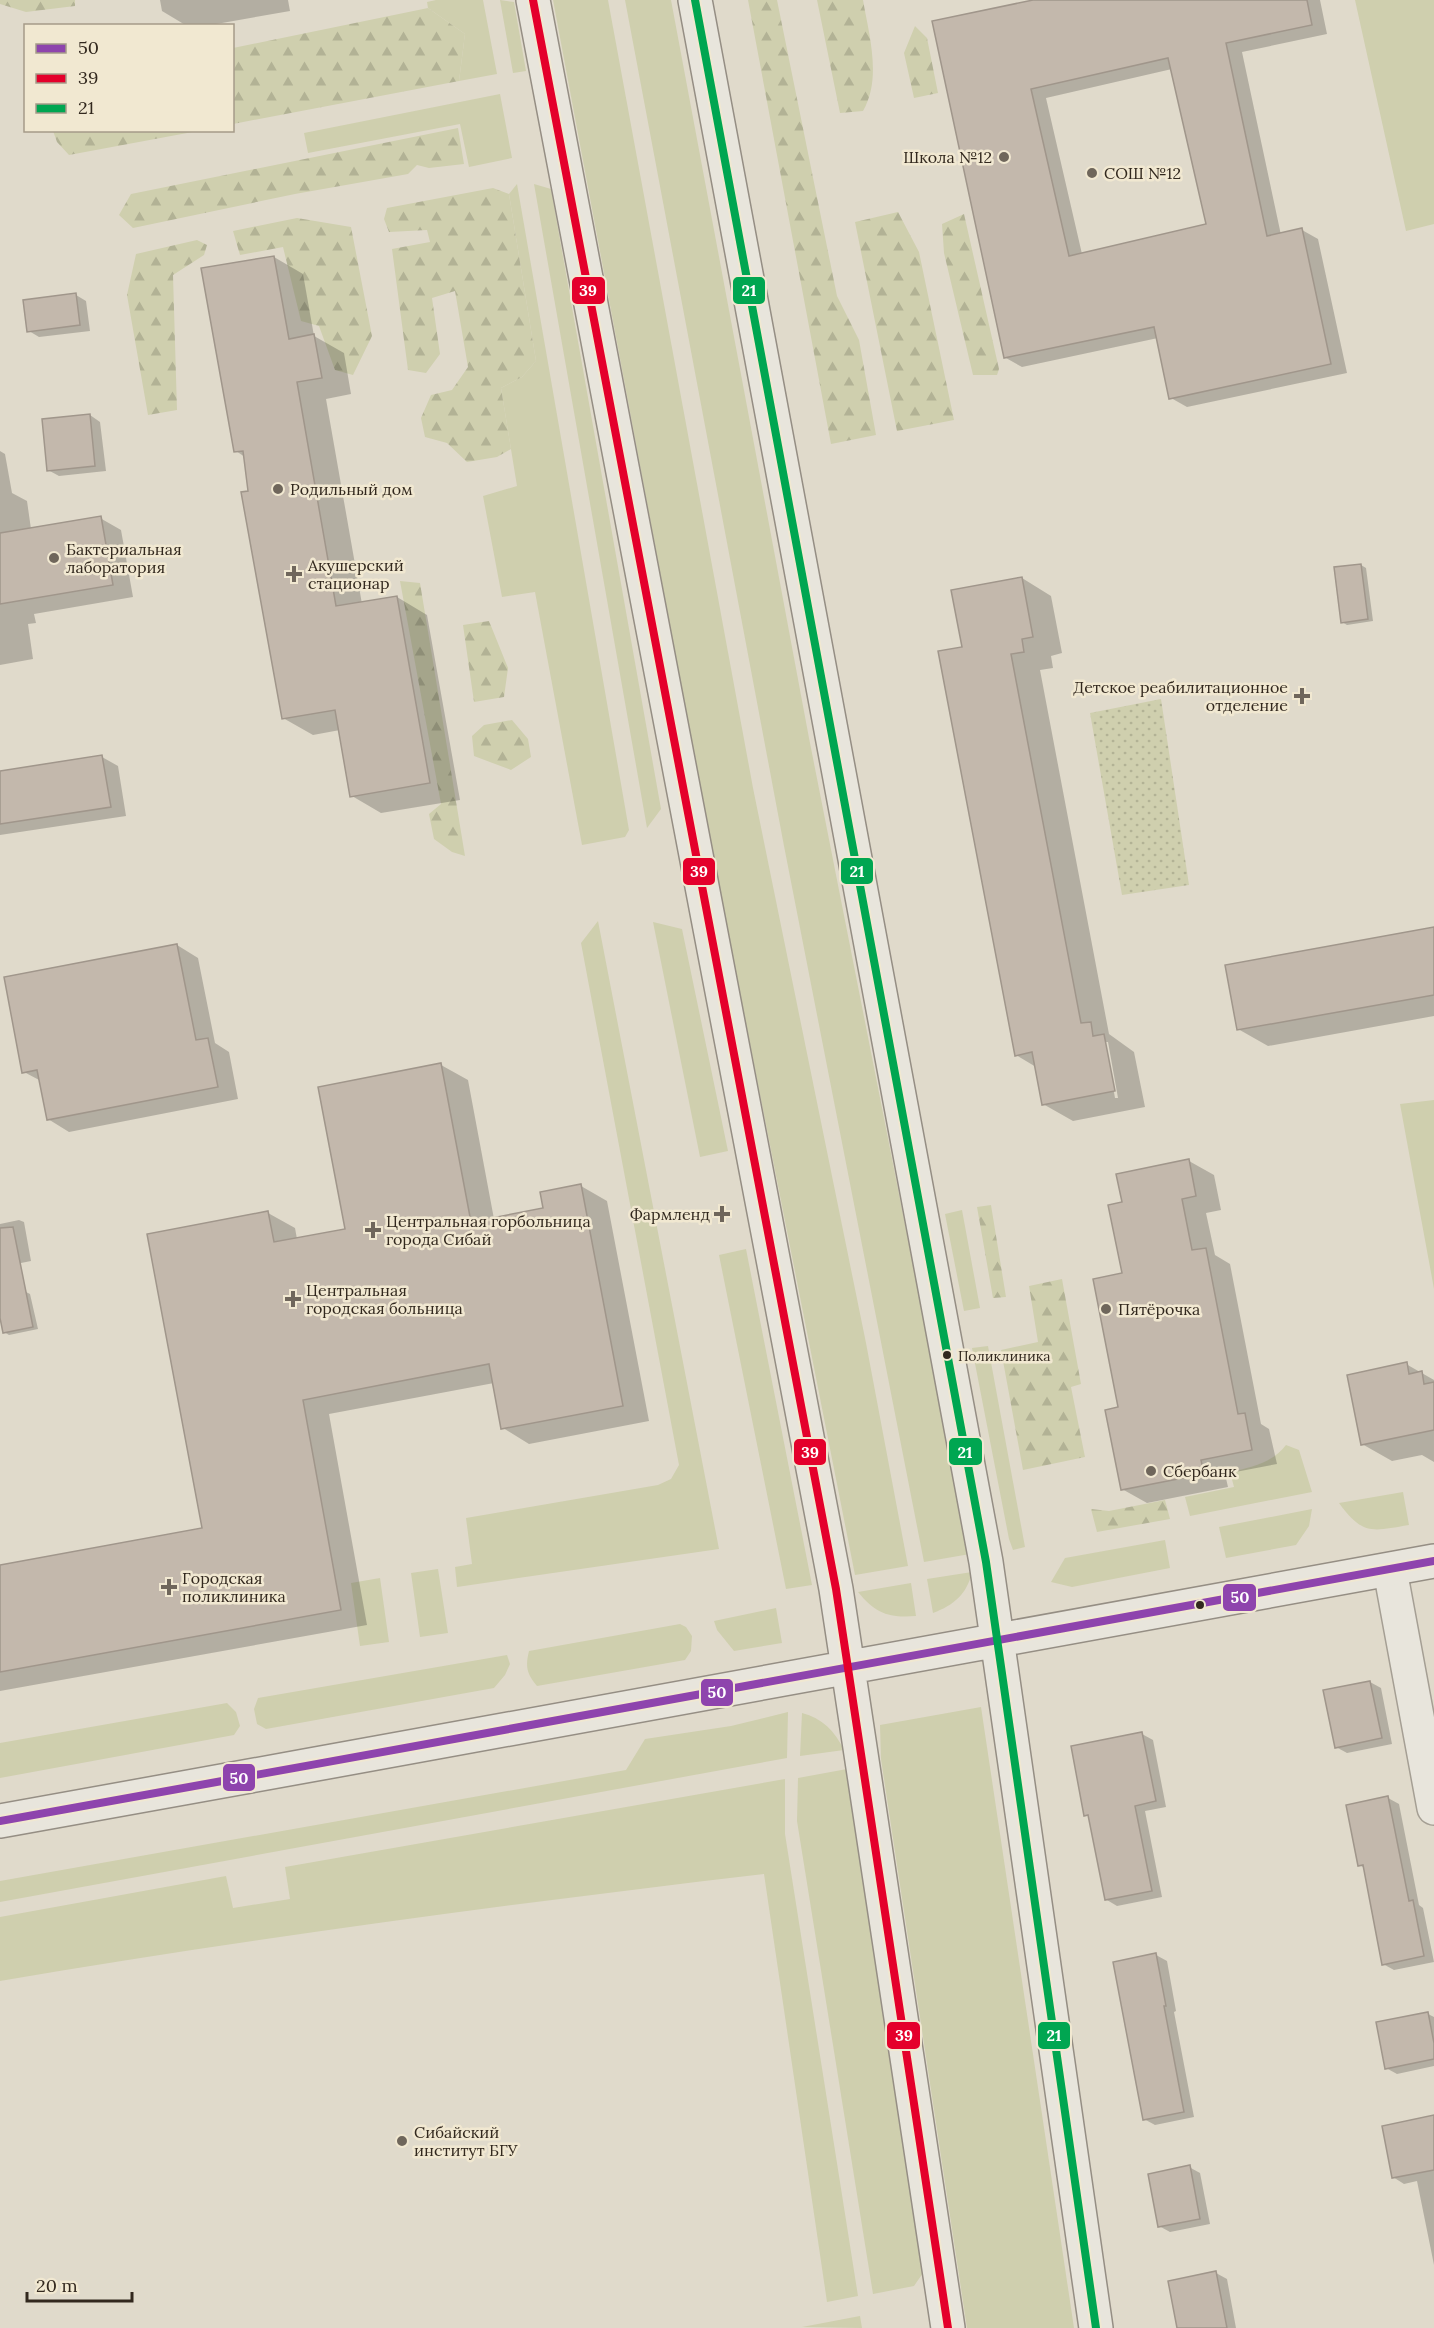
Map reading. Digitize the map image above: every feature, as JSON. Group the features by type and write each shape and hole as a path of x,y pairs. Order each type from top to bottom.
{"main road":[{"path":"533,0 849,1668 948,2328"},
{"path":"695,0 982,1541 1096,2328"},
{"path":"0,1821 997,1643 1434,1561"},
{"path":"1390,1570 1434,1808"}],"green space":[{"path":"0,0 75,0 75,6 26,12 0,4"},
{"path":"483,0 497,74 459,81 465,34 428,8 427,2"},
{"path":"500,0 514,2 526,71 513,73"},
{"path":"553,0 608,0 753,788 866,1343 908,1566 855,1575 717,877"},
{"path":"625,0 671,0 809,738 970,1554 924,1562 784,846"},
{"path":"748,0 777,0 837,296 859,340 876,435 831,444"},
{"path":"817,0 863,0 871,42 873,71 869,98 863,111 840,113"},
{"path":"1355,0 1434,0 1434,224 1406,231"},
{"path":"428,8 465,34 459,81 234,124 234,48"},
{"path":"915,26 927,38 938,93 914,98 904,53"},
{"path":"500,94 512,158 469,167 460,124 308,153 304,133"},
{"path":"458,128 464,164 429,168 417,165 408,174 295,194 133,228 119,215 131,194"},
{"path":"54,132 193,132 69,155 57,142"},
{"path":"517,184 629,830 625,837 582,845 535,592 502,597 483,496 517,486 501,388 522,377 536,361 509,194"},
{"path":"534,184 551,189 661,809 647,828"},
{"path":"493,188 509,194 536,361 522,377 501,388 511,449 497,457 467,462 447,443 425,437 421,418 431,395 452,390 468,367 455,291 432,298 440,354 426,373 408,370 392,249 430,242 427,230 389,232 384,219 387,208"},
{"path":"898,212 919,252 954,420 897,431 855,222"},
{"path":"964,214 999,369 997,375 973,375 944,253 942,224"},
{"path":"297,218 351,227 372,336 353,375 335,370 319,326 301,321 283,247 240,255 233,231"},
{"path":"197,240 207,245 204,255 173,275 177,410 148,415 127,295 136,254"},
{"path":"400,581 420,583 465,856 452,852 434,839 429,814 441,804"},
{"path":"489,621 508,668 504,697 474,702 463,625"},
{"path":"1161,699 1189,885 1122,895 1090,713"},
{"path":"512,720 528,739 531,757 511,770 474,756 472,736 484,725"},
{"path":"598,921 719,1549 457,1587 455,1567 472,1564 466,1518 658,1485 671,1479 679,1465 581,943"},
{"path":"653,922 682,929 728,1151 700,1157"},
{"path":"1434,1100 1434,1289 1400,1104"},
{"path":"991,1205 1006,1297 993,1298 977,1207"},
{"path":"962,1210 980,1308 964,1311 945,1214"},
{"path":"746,1249 812,1585 786,1589 719,1255"},
{"path":"1062,1279 1081,1384 1071,1387 1085,1457 1023,1470 1001,1350 1038,1342 1029,1286"},
{"path":"988,1346 1025,1547 1013,1550 972,1348"},
{"path":"1286,1445 1299,1450 1312,1492 1190,1516 1185,1497 1234,1487 1230,1472 1268,1460"},
{"path":"1403,1492 1409,1525 1386,1529 1369,1529 1362,1526 1347,1514 1339,1503"},
{"path":"1165,1500 1170,1519 1097,1532 1091,1509 1109,1511"},
{"path":"1312,1509 1309,1526 1296,1545 1226,1558 1219,1527"},
{"path":"1165,1540 1170,1568 1072,1587 1051,1582 1065,1558"},
{"path":"438,1569 448,1633 420,1637 411,1573"},
{"path":"972,1572 963,1593 947,1606 933,1613 927,1579"},
{"path":"380,1578 389,1642 360,1646 351,1583"},
{"path":"911,1583 916,1616 884,1613 877,1610 858,1592"},
{"path":"776,1608 782,1643 734,1651 717,1630 714,1621"},
{"path":"680,1624 686,1627 692,1636 691,1651 685,1660 537,1686 528,1670 529,1651"},
{"path":"507,1655 510,1664 505,1675 494,1688 266,1729 257,1724 254,1709 258,1698"},
{"path":"227,1703 236,1712 240,1726 234,1735 0,1778 0,1743"},
{"path":"981,1707 1074,2328 967,2328 881,1759 880,1725"},
{"path":"788,1712 787,1758 0,1902 0,1881 626,1770 645,1739 731,1726"},
{"path":"802,1713 816,1718 827,1726 844,1750 800,1756"},
{"path":"847,1769 923,2273 914,2286 873,2294 797,1821 798,1778"},
{"path":"785,1779 785,1834 858,2296 827,2302 764,1874 381,1923 190,1950 0,1981 0,1917 226,1876 233,1908 290,1899 285,1867"},
{"path":"860,2316 862,2328 802,2327"}],"building":[{"name":"Школа №12","path":"1033,0 1307,0 1312,25 1226,43 1267,236 1302,228 1331,364 1169,399 1154,327 1004,358 932,21","holes":["1168,58 1206,224 1069,256 1031,89"]},
{"name":"Родильный дом","path":"274,256 289,339 314,334 322,378 297,382 336,606 397,596 430,783 350,797 335,710 282,719 241,492 248,491 243,451 234,452 201,268"},
{"path":"76,293 80,325 27,332 23,300"},
{"path":"90,414 95,466 47,471 42,419"},
{"name":"Бактериальная лаборатория","path":"101,516 113,585 0,604 0,533"},
{"path":"1361,564 1368,619 1341,623 1334,567"},
{"path":"1022,577 1033,637 1022,639 1024,652 1011,654 1081,1023 1091,1022 1093,1036 1104,1034 1115,1091 1042,1105 1032,1052 1015,1056 938,651 962,647 951,590"},
{"path":"102,755 111,807 0,824 0,771"},
{"path":"1434,927 1434,995 1237,1030 1225,965"},
{"path":"177,944 196,1040 208,1038 218,1087 47,1120 37,1070 22,1073 4,977"},
{"name":"Центральная городская больница","path":"441,1063 471,1222 543,1208 540,1192 581,1184 623,1406 501,1429 489,1364 303,1400 341,1610 0,1672 0,1565 202,1528 147,1234 268,1211 274,1242 345,1229 318,1087"},
{"path":"1189,1159 1196,1196 1182,1199 1192,1250 1206,1248 1238,1414 1245,1413 1252,1450 1201,1460 1204,1474 1121,1490 1105,1410 1118,1407 1093,1279 1122,1273 1108,1205 1122,1202 1116,1174"},
{"path":"13,1227 33,1327 3,1333 0,1318 0,1228"},
{"path":"1407,1362 1409,1374 1422,1371 1424,1384 1434,1382 1434,1430 1361,1445 1347,1375"},
{"path":"1370,1681 1382,1738 1335,1748 1323,1690"},
{"path":"1142,1732 1156,1801 1135,1806 1152,1891 1105,1900 1088,1815 1084,1816 1071,1746"},
{"path":"1388,1796 1409,1901 1413,1900 1424,1956 1382,1965 1363,1865 1358,1866 1346,1805"},
{"path":"1156,1953 1184,2112 1143,2120 1113,1962"},
{"path":"1428,2012 1434,2043 1434,2059 1385,2069 1376,2022"},
{"path":"1434,2115 1434,2170 1392,2178 1382,2126"},
{"path":"1190,2165 1200,2219 1158,2227 1148,2174"},
{"path":"1216,2271 1227,2328 1177,2328 1168,2281"}],"transit line":[{"name":"39","path":"533,0 836,1589 948,2328"},
{"name":"21","path":"695,0 986,1562 1096,2328"},
{"name":"50","path":"0,1821 1434,1561"}],"place":[{"name":"Школа №12","path":"1004,157"},
{"name":"СОШ №12","path":"1092,173"},
{"name":"Родильный дом","path":"278,489"},
{"name":"Бактериальная лаборатория","path":"54,558"},
{"name":"Акушерский стационар","path":"294,574"},
{"name":"Детское реабилитационное отделение","path":"1302,696"},
{"name":"Фармленд","path":"722,1214"},
{"name":"Центральная горбольница города Сибай","path":"373,1230"},
{"name":"Центральная городская больница","path":"293,1299"},
{"name":"Пятёрочка","path":"1106,1309"},
{"name":"Поликлиника","path":"947,1355"},
{"name":"Сбербанк","path":"1151,1471"},
{"name":"Городская поликлиника","path":"169,1587"},
{"name":"Сибайский институт БГУ","path":"402,2141"}]}
